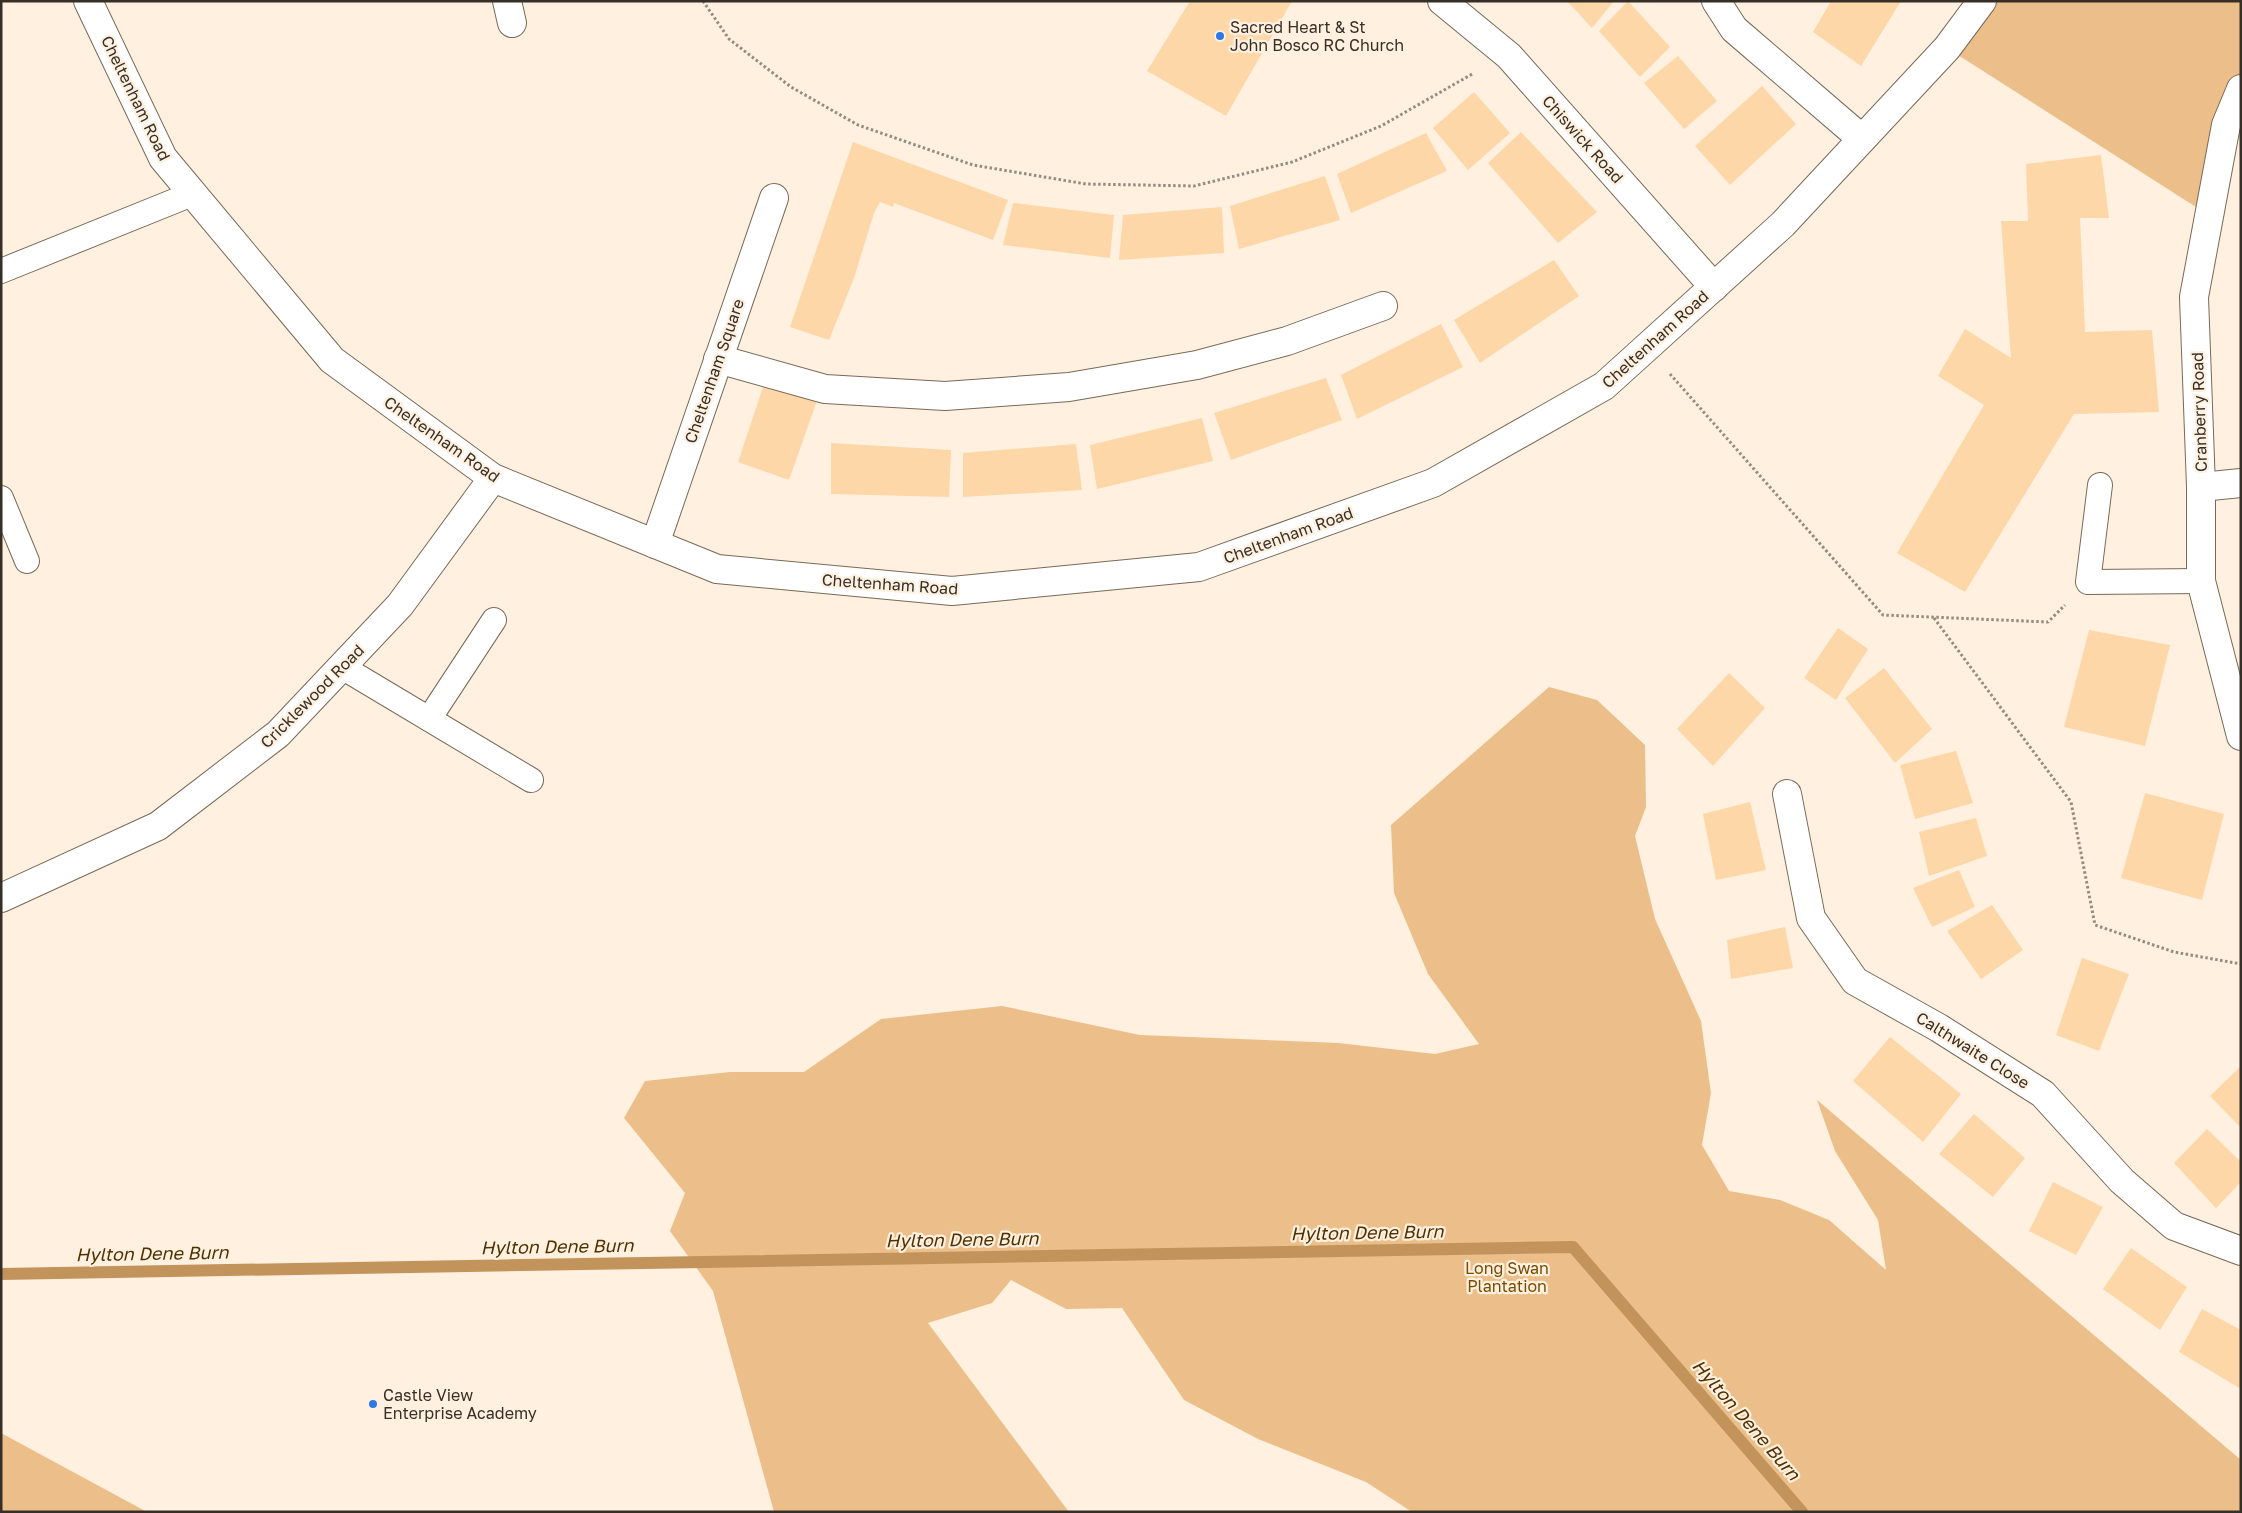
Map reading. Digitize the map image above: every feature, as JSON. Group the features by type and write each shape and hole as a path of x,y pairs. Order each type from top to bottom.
{"street":[{"name":"Cheltenham Road","path":"88,1 163,158 332,360 493,478 716,569 952,590 1199,567 1434,483 1604,386 1784,224 1947,48 1982,1"},
{"name":"Chiswick Road","path":"1442,1 1508,56 1714,287"},
{"path":"1716,1 1734,28 1862,139"},
{"name":"Cranberry Road","path":"2241,89 2226,125 2194,296 2201,486 2200,581 2241,736"},
{"name":"Cheltenham Square","path":"655,544 774,198"},
{"path":"718,359 825,389 945,396 1070,387 1196,365 1287,341 1383,306"},
{"name":"Cricklewood Road","path":"1,898 158,826 278,734 400,605 493,478"},
{"path":"2201,486 2241,483"},
{"name":"Calthwaite Close","path":"1787,794 1811,918 1855,981 1939,1028 2043,1094 2122,1181 2174,1226 2241,1251"}],"lane":[{"path":"1,271 192,194"},
{"path":"2100,485 2088,582 2200,581"},
{"path":"1,498 27,561"},
{"path":"429,719 494,620"},
{"path":"342,666 531,780"}],"path":[{"path":"703,1 729,39 791,87 858,125 973,165 1086,184 1194,186 1292,162 1382,126 1447,87 1508,56"},
{"path":"1647,348 1883,615 2048,622 2088,582"},
{"path":"1934,618 2071,802 2095,925 2174,952 2241,964"}],"green space":[{"path":"1982,1 2241,1 2241,89 2210,216 1947,48"},
{"name":"Long Swan Plantation","path":"1549,687 1597,700 1645,745 1646,807 1635,836 1655,919 1701,1021 1711,1093 1702,1145 1729,1191 1780,1200 1829,1220 1886,1270 1878,1220 1835,1151 1817,1100 2241,1460 2241,1512 1412,1512 1366,1482 1258,1439 1184,1400 1122,1308 1066,1309 1011,1280 992,1303 928,1323 1069,1512 774,1512 713,1291 670,1231 685,1193 624,1118 645,1081 730,1072 804,1072 881,1019 1002,1006 1140,1035 1338,1043 1435,1054 1479,1044 1428,974 1394,893 1391,825"},
{"path":"1,1433 147,1512 1,1512"}],"building":[{"name":"Sacred Heart & St John Bosco RC Church","path":"1190,1 1292,1 1226,116 1147,71"},
{"path":"1567,1 1614,1 1592,28"},
{"path":"1628,1 1670,47 1640,77 1599,31"},
{"path":"1831,1 1901,1 1861,66 1813,32"},
{"path":"1678,56 1717,101 1684,129 1644,83"},
{"path":"1762,86 1796,124 1730,185 1695,146"},
{"path":"1474,92 1510,133 1468,170 1433,128"},
{"path":"1521,132 1597,212 1558,243 1488,163"},
{"path":"1426,133 1447,171 1351,213 1337,174"},
{"path":"853,142 1008,200 993,240 894,203 893,207 880,202 874,213 854,278 829,340 790,327"},
{"path":"2101,155 2109,218 2080,218 2085,332 2152,330 2159,412 2074,414 1965,592 1897,553 1984,405 1938,376 1965,329 2011,358 2001,221 2028,221 2026,164"},
{"path":"1325,176 1340,220 1239,249 1230,206"},
{"path":"1013,203 1114,215 1110,258 1003,245"},
{"path":"1222,207 1224,253 1119,260 1123,215"},
{"path":"1554,260 1579,296 1480,363 1454,320"},
{"path":"1441,324 1463,367 1357,419 1341,375"},
{"path":"1326,378 1342,420 1231,460 1214,413"},
{"path":"765,381 819,395 789,480 738,462"},
{"path":"1202,418 1213,461 1097,489 1090,445"},
{"path":"831,443 951,450 949,497 831,494"},
{"path":"1076,444 1082,490 963,497 963,453"},
{"path":"1838,628 1868,649 1836,700 1804,678"},
{"path":"2089,630 2170,645 2145,746 2064,727"},
{"path":"1884,668 1932,729 1895,763 1845,698"},
{"path":"1729,673 1765,708 1713,766 1677,729"},
{"path":"1956,751 1973,803 1915,819 1900,765"},
{"path":"2145,793 2224,814 2202,900 2121,878"},
{"path":"1750,802 1766,870 1716,880 1703,814"},
{"path":"1976,818 1987,856 1929,876 1919,832"},
{"path":"1959,870 1975,907 1932,927 1913,888"},
{"path":"1992,905 2023,950 1981,979 1947,931"},
{"path":"1785,927 1793,968 1731,979 1727,940"},
{"path":"2082,958 2129,974 2099,1051 2056,1035"},
{"path":"1890,1037 1961,1094 1923,1142 1853,1081"},
{"path":"2241,1066 2241,1128 2210,1096"},
{"path":"1974,1114 2025,1158 1993,1197 1939,1154"},
{"path":"2207,1129 2241,1162 2241,1182 2216,1208 2174,1163"},
{"path":"2053,1182 2103,1207 2076,1255 2029,1231"},
{"path":"2131,1248 2187,1287 2160,1330 2103,1289"},
{"path":"2202,1309 2241,1330 2241,1389 2179,1352"}],"waterway":[{"name":"Hylton Dene Burn","path":"1,1274 1573,1247 1802,1512"}],"place":[{"name":"Sacred Heart & St John Bosco RC Church","path":"1220,36"},
{"name":"Castle View Enterprise Academy","path":"373,1404"}]}
